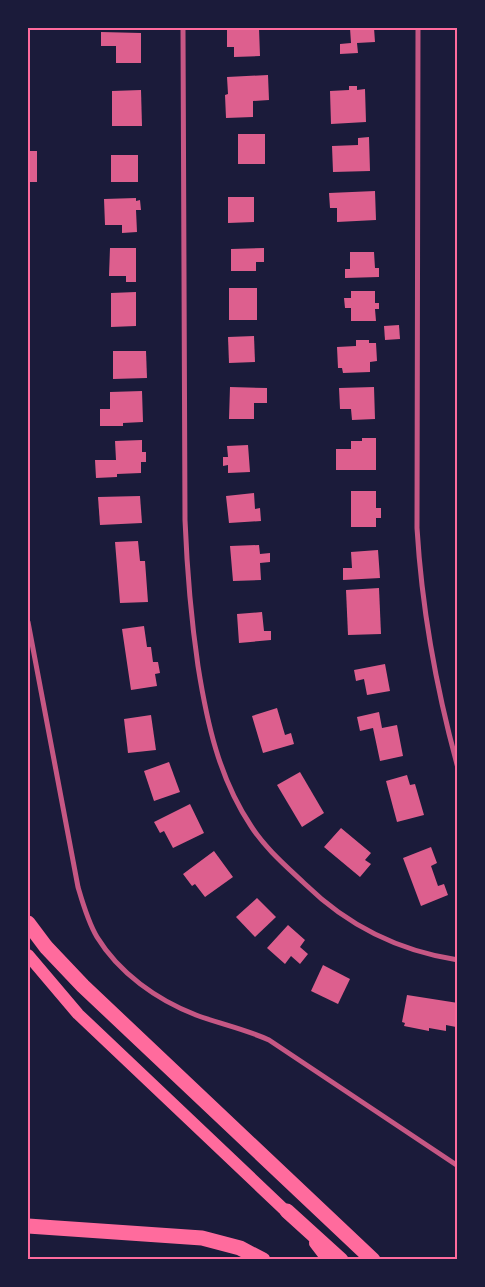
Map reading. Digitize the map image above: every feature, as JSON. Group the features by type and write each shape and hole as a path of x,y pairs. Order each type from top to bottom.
{"highway":[{"path":"28,924 46,947 83,986 373,1260"},
{"path":"287,1211 341,1260"},
{"path":"28,1226 202,1238 240,1248 263,1260"}],"main road":[{"path":"28,955 32,965 78,1014 287,1211 328,1260"}],"street":[{"path":"183,28 185,529 194,638 209,725 217,757 227,784 251,828 285,866 324,902 360,926 402,947 458,960"},
{"path":"418,28 417,528 422,599 432,662 458,768"},
{"path":"28,622 76,881 88,918 103,945 136,980 165,1001 197,1016 247,1030 269,1040 458,1166"}],"building":[{"path":"227,28 259,28 260,56 234,57 234,47 227,47"},
{"path":"350,28 374,28 375,42 357,43 358,53 340,54 340,44 351,43"},
{"path":"101,32 141,33 141,63 116,63 116,46 101,46"},
{"path":"268,75 269,100 253,101 253,117 226,118 225,95 228,94 227,77"},
{"path":"349,86 357,86 357,90 365,89 366,122 331,124 330,91 349,90"},
{"path":"141,90 142,126 112,126 112,91"},
{"path":"238,134 265,134 265,164 238,164"},
{"path":"369,137 370,171 333,172 332,146 358,145 358,138"},
{"path":"28,151 37,151 37,182 28,182"},
{"path":"111,155 138,155 138,182 111,182"},
{"path":"375,191 376,220 337,222 337,208 330,208 329,193"},
{"path":"228,197 254,197 254,222 228,223"},
{"path":"136,198 136,201 140,200 141,210 136,210 137,232 122,233 122,225 105,225 104,199"},
{"path":"110,248 136,248 136,282 126,282 126,276 109,276"},
{"path":"264,248 264,262 256,262 256,271 231,271 231,249"},
{"path":"350,252 374,252 375,268 379,268 379,277 345,278 345,269 350,269"},
{"path":"229,288 257,288 257,320 229,320"},
{"path":"351,291 375,291 375,303 379,303 379,309 375,309 376,321 351,321 351,308 345,308 344,298 351,298"},
{"path":"136,292 136,326 111,327 111,293"},
{"path":"399,325 400,339 385,340 384,326"},
{"path":"254,336 255,362 229,363 228,337"},
{"path":"356,340 369,340 369,343 376,343 377,361 370,362 370,372 343,373 342,368 338,368 337,347 356,346"},
{"path":"113,351 146,351 147,378 113,379"},
{"path":"230,387 267,388 267,403 254,403 254,419 229,419"},
{"path":"374,387 375,419 352,420 351,409 340,409 339,388"},
{"path":"142,391 143,422 123,423 123,426 100,426 100,409 110,409 110,392"},
{"path":"362,438 376,438 376,470 336,470 336,449 351,449 351,441 362,441"},
{"path":"142,440 142,452 146,452 146,462 141,462 141,473 117,474 117,477 96,478 95,460 116,460 115,441"},
{"path":"248,445 250,472 228,473 228,465 223,466 223,457 228,457 227,446"},
{"path":"351,491 376,491 376,508 381,508 381,518 376,518 376,527 351,527"},
{"path":"254,493 255,509 260,508 261,521 229,523 226,496"},
{"path":"140,496 142,523 100,525 98,497"},
{"path":"138,541 140,561 145,561 148,602 120,603 115,542"},
{"path":"259,545 260,554 270,553 270,562 260,563 261,580 233,581 230,546"},
{"path":"378,550 380,578 343,580 343,568 352,568 351,552"},
{"path":"379,588 381,634 348,635 346,590"},
{"path":"262,612 264,631 271,631 271,640 239,643 237,614"},
{"path":"144,626 147,647 151,647 153,662 158,662 160,673 155,674 157,686 131,690 122,629"},
{"path":"385,664 390,691 367,695 364,679 356,681 354,670"},
{"path":"277,708 285,735 291,733 294,744 263,753 252,716"},
{"path":"379,712 382,728 397,725 403,756 380,761 373,728 360,731 357,717"},
{"path":"151,715 156,750 128,753 124,719"},
{"path":"169,762 180,792 154,801 144,771"},
{"path":"300,772 324,813 302,827 277,785"},
{"path":"407,775 410,785 415,784 424,815 397,822 386,781"},
{"path":"190,804 204,833 173,848 164,831 160,833 154,822"},
{"path":"341,828 371,853 365,860 371,864 360,877 324,847"},
{"path":"431,847 437,863 431,866 438,886 444,884 448,895 421,906 403,858"},
{"path":"214,851 233,877 205,897 195,884 192,886 183,874"},
{"path":"257,898 276,917 255,937 236,917"},
{"path":"288,925 305,940 300,947 308,954 300,964 291,956 285,964 267,948"},
{"path":"323,965 350,979 338,1004 311,991"},
{"path":"407,995 458,1003 456,1027 446,1025 446,1031 429,1028 429,1031 404,1026 405,1023 402,1022"}]}
